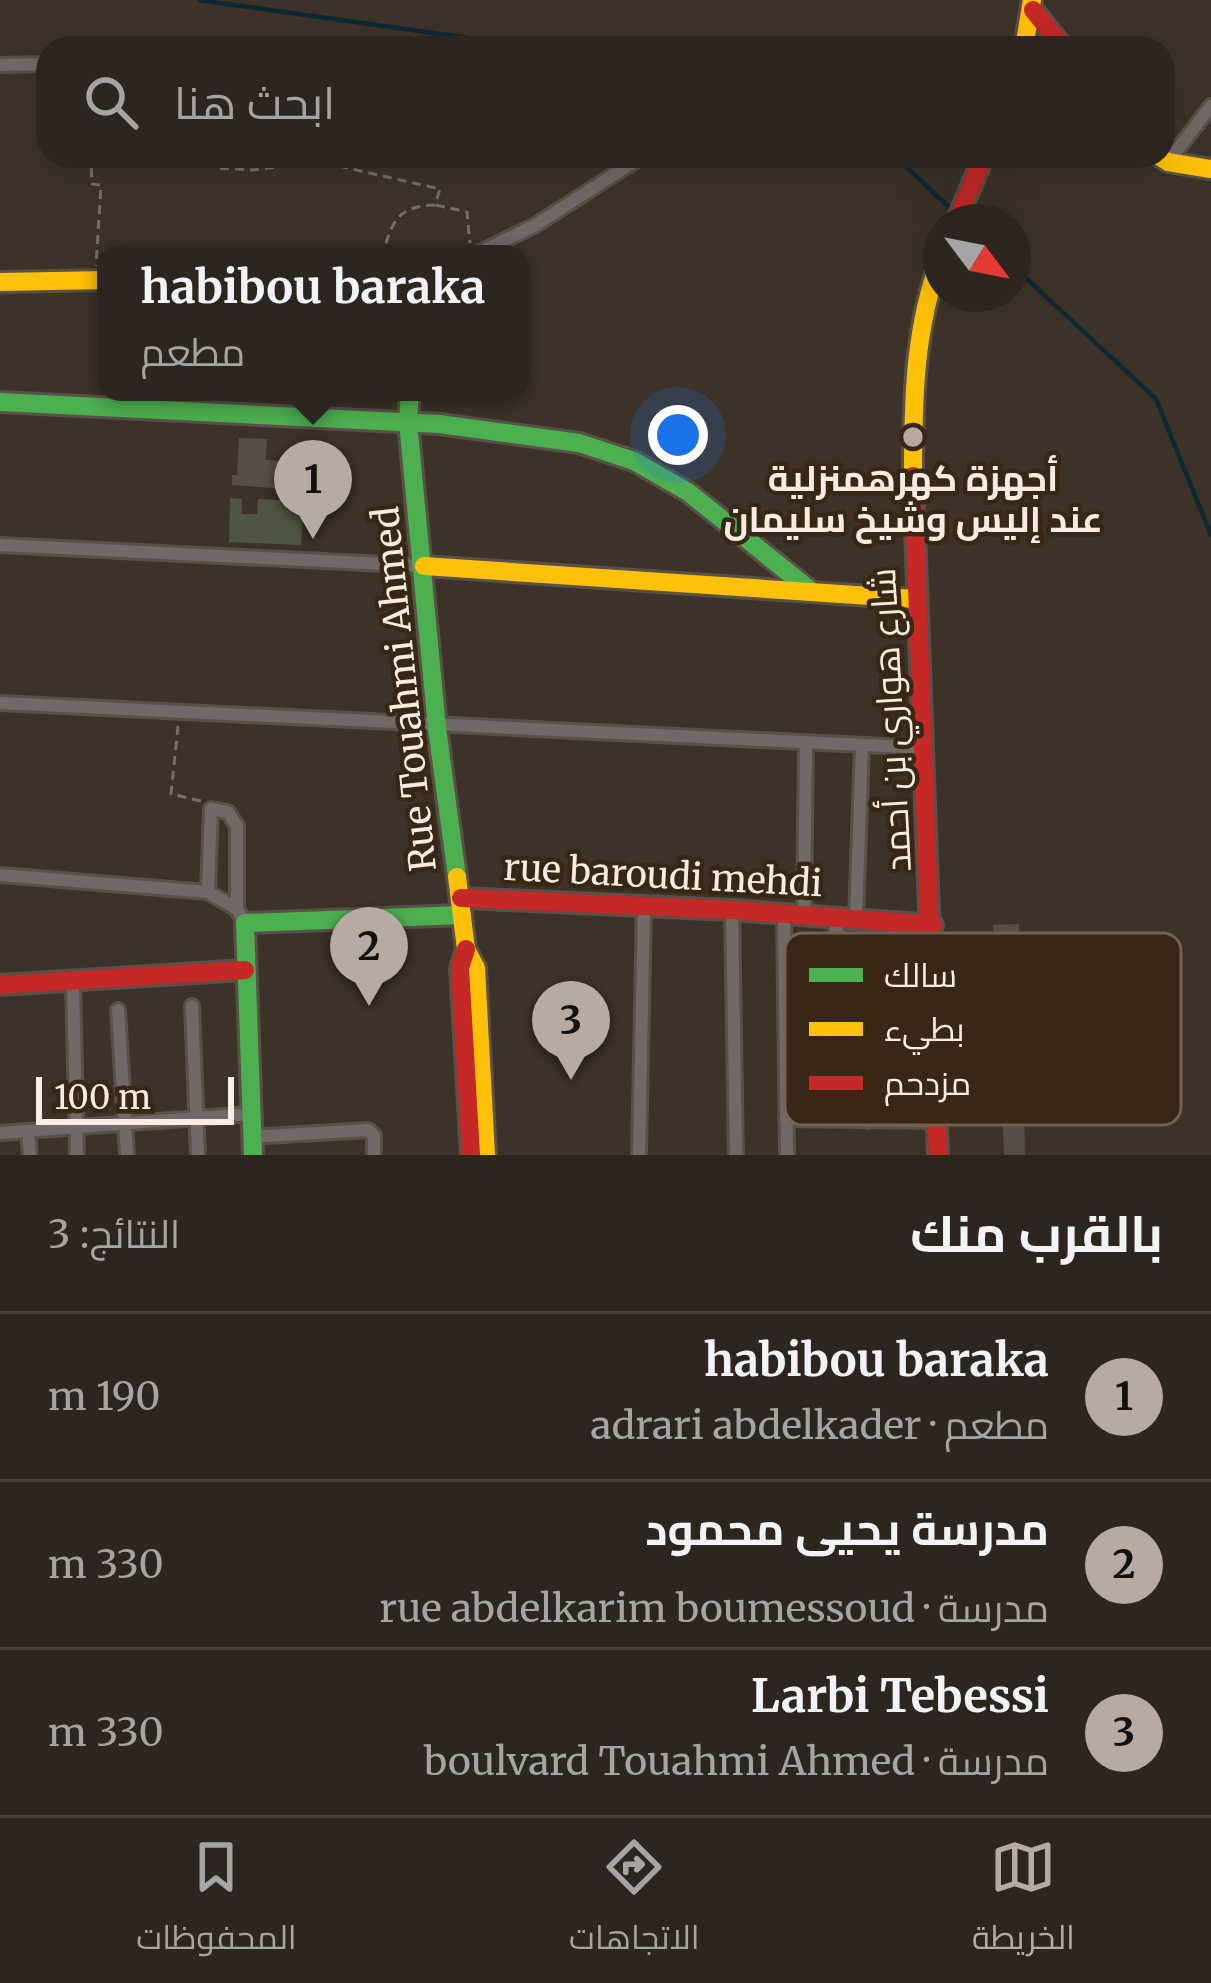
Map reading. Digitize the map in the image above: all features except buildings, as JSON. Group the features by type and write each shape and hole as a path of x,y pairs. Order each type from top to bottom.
{"main road":[{"path":"1026,36 1032,5"},
{"path":"1032,5 1055,36"},
{"path":"1175,161 1211,169"},
{"path":"964,204 979,168"},
{"path":"0,282 97,280"},
{"name":"شارع هواري بن أحمد","path":"925,312 913,412 915,599 933,933"},
{"name":"Rue Touahmi Ahmed","path":"409,401 437,728 466,949"},
{"path":"0,402 408,422 555,439 608,451 648,467 722,518 810,590"},
{"path":"424,566 915,599"},
{"name":"rue baroudi mehdi","path":"241,916 461,906 644,906 933,925"},
{"path":"241,916 252,1146"},
{"path":"466,949 460,968 471,1155"},
{"path":"466,949 476,968 486,1155"},
{"path":"0,985 245,970"},
{"name":"شارع هواري بن أحمد","path":"936,1125 938,1155"}],"street":[{"path":"0,65 36,64"},
{"path":"1175,147 1211,106"},
{"path":"494,245 535,226 624,168"},
{"path":"0,544 424,566"},
{"path":"0,703 437,728 925,748"},
{"path":"792,933 806,743"},
{"path":"845,933 862,746"},
{"path":"208,892 212,809 228,812 237,826 241,916"},
{"path":"0,875 208,892 241,916"},
{"path":"639,1155 644,906"},
{"path":"732,910 736,1155"},
{"path":"73,983 77,1155"},
{"path":"191,1006 199,1155"},
{"path":"118,1010 127,1155"},
{"path":"0,1133 250,1114"},
{"path":"786,1125 787,1155"},
{"path":"252,1146 368,1130 374,1135 374,1155"},
{"path":"28,1131 30,1155"}],"path":[{"path":"88,168 92,184 100,184 100,245"},
{"path":"218,168 270,168"},
{"path":"352,168 440,189 434,205"},
{"path":"385,245 410,207 434,205 467,212 472,245"},
{"path":"179,711 171,794 202,801 212,809"}],"green space":[{"path":"230,498 242,499 242,514 257,514 258,499 304,501 301,545 229,542"}],"waterway":[{"path":"199,0 455,36"},
{"path":"908,168 946,204"},
{"path":"1031,283 1156,399 1211,535"}],"traffic: fast":[{"path":"409,401 437,728 457,877"},
{"path":"0,402 439,424 579,443 634,461 688,492 810,590"},
{"path":"253,1155 245,923 462,915"}],"traffic: slow":[{"path":"1026,36 1032,0"},
{"path":"1175,163 1211,169"},
{"path":"0,282 97,280"},
{"path":"913,476 915,392 925,312"},
{"path":"424,566 915,599"},
{"path":"457,877 466,949 476,968 486,1155"}],"traffic: jam":[{"path":"1033,10 1054,36"},
{"path":"964,204 979,168"},
{"path":"913,476 930,933"},
{"path":"461,898 933,925"},
{"path":"466,949 460,968 471,1155"},
{"path":"0,985 245,970"},
{"path":"937,1125 938,1155"}],"place":[{"name":"أجهزة كهرهمنزلية عند إليس وشيخ سليمان","path":"913,437"},
{"name":"habibou baraka","path":"313,539"},
{"name":"مدرسة يحيى محمود","path":"369,1006"},
{"name":"Larbi Tebessi","path":"571,1080"}]}
